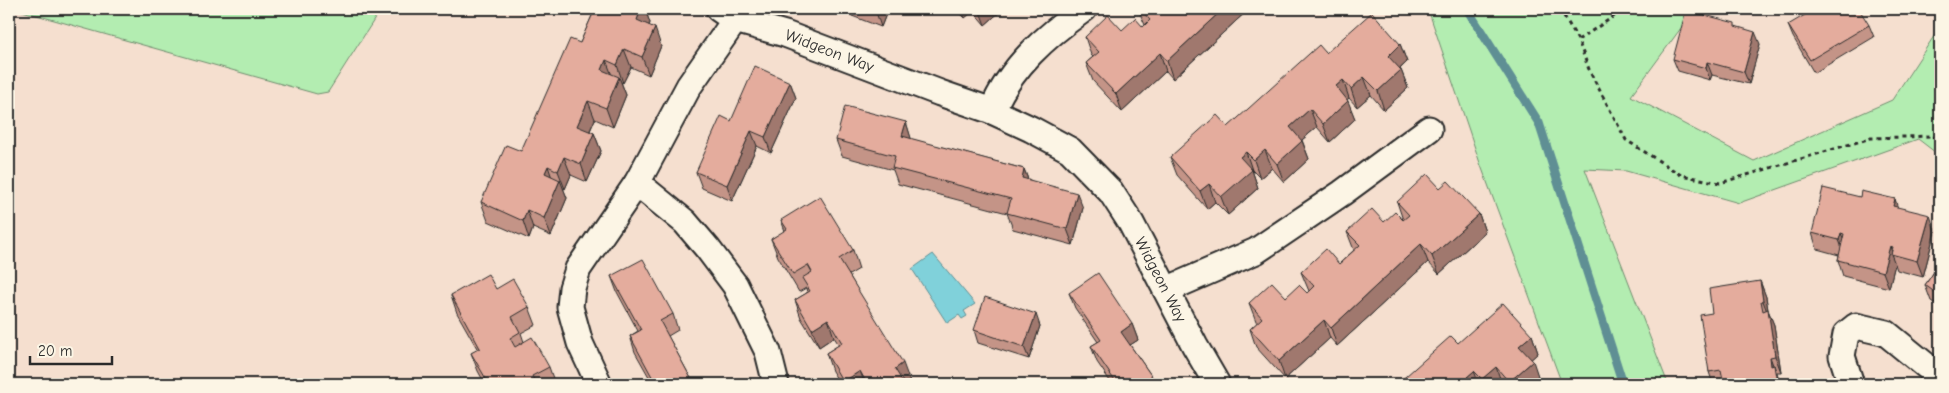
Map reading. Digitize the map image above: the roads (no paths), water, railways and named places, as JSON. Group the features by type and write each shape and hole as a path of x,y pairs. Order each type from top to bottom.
{"street":[{"path":"992,111 1000,92 1036,47 1084,9"},
{"name":"Widgeon Way","path":"599,384 580,343 570,307 572,288 578,269 637,183 727,14 992,111 1070,150 1110,192 1131,223 1195,346 1217,384"},
{"path":"1166,290 1256,251 1342,193 1429,129"},
{"path":"637,183 685,222 735,285 768,352 776,384"},
{"path":"1851,384 1842,356 1846,334 1856,326 1886,333 1940,377"}],"water":[{"path":"933,254 975,304 964,311 967,316 962,319 959,315 947,323 912,269"}],"waterway":[{"path":"1467,9 1539,123 1623,384"}]}
